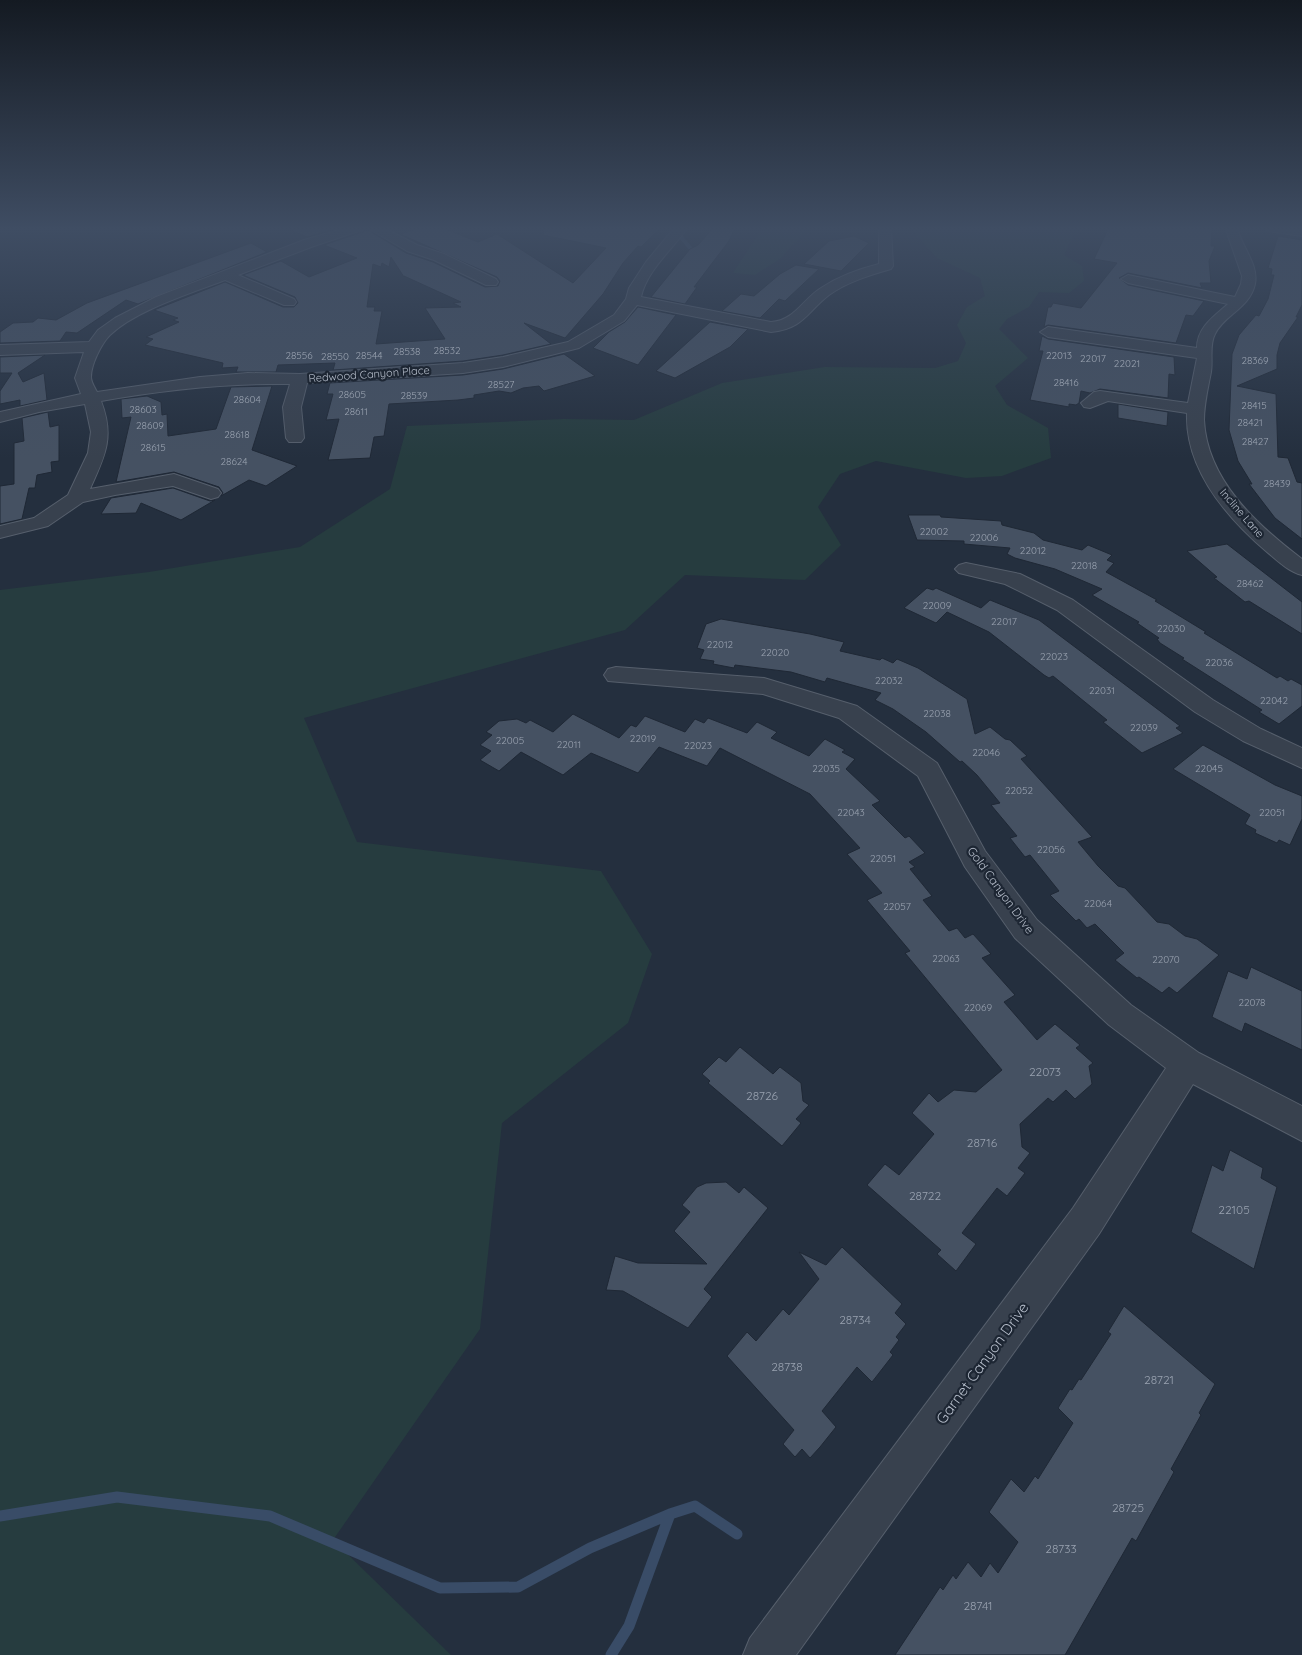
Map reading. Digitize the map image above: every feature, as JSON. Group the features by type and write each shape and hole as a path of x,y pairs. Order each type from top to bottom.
{"street":[{"path":"76,498 96,453 100,432 97,414 83,378 89,356 103,333 120,321 153,304"},
{"name":"Redwood Canyon Place","path":"0,417 38,407 200,382 248,378 300,379 463,368 542,354 573,345 596,334 618,318 629,304"},
{"path":"655,304 780,328 796,321 811,304"},
{"name":"Incline Lane","path":"1236,304 1226,316 1211,326 1205,339 1205,354 1196,426 1204,461 1223,494 1270,545 1302,569"},
{"path":"1048,332 1205,354"},
{"path":"0,350 94,348"},
{"path":"295,438 292,407 300,379"},
{"path":"1090,403 1100,396 1108,396 1197,409"},
{"path":"0,532 46,520 76,498 174,480 211,493"},
{"path":"966,569 1012,579 1065,605 1204,706 1252,735 1302,758"},
{"name":"Gold Canyon Drive","path":"616,675 764,686 848,712 928,770 975,860 1026,928 1120,1015 1187,1064 1302,1124"},
{"name":"Garnet Canyon Drive","path":"767,1655 1086,1221 1187,1064"}],"green space":[{"path":"972,304 1031,304 1007,319 999,329 1028,358 995,386 1007,405 1048,428 1051,458 1002,476 966,478 876,461 840,474 818,507 841,545 805,580 685,575 625,630 304,718 357,842 601,871 652,954 628,1023 502,1123 480,1329 333,1540 451,1655 0,1655 0,590 149,572 300,547 390,489 407,426 564,419 634,420 722,383 825,367 935,368 958,361 966,343 957,325 967,307"}],"building":[{"path":"85,304 120,304 77,333 66,332 60,341 0,343 0,332 13,323 33,322 38,318 56,320"},
{"path":"169,304 277,304 283,307 294,307 297,304 367,304 367,307 375,307 374,311 382,311 376,344 445,339 425,308 461,307 455,304 594,304 565,338 524,323 551,344 503,355 463,361 333,370 335,363 278,365 276,372 236,372 238,367 222,368 223,363 145,345 153,339 146,337 179,322 173,320 178,318 154,310"},
{"path":"730,304 774,304 760,318 722,311"},
{"path":"1052,304 1081,308 1084,304 1202,304 1193,316 1186,315 1176,343 1048,325 1044,327 1048,307 1051,307"},
{"path":"1265,304 1302,304 1296,317 1298,317 1280,343 1277,355 1277,369 1237,386 1276,394 1278,457 1288,458 1297,482 1302,483 1302,539 1275,518 1249,484 1252,484 1238,461 1229,430 1232,354 1239,335 1256,315 1259,316"},
{"path":"638,307 676,315 638,365 593,348 609,332 625,322"},
{"path":"710,322 748,329 730,347 675,378 656,371"},
{"path":"1042,336 1048,339 1174,357 1175,375 1169,374 1168,398 1100,389 1090,393 1081,391 1079,403 1076,405 1069,404 1069,407 1030,400 1043,351 1039,351"},
{"path":"564,354 595,376 544,391 539,386 523,388 511,393 499,391 474,395 474,398 458,400 389,404 384,436 374,437 370,458 328,460 339,419 326,420 333,394 327,394 330,383 463,375 503,369"},
{"path":"45,355 18,373 23,382 44,373 47,400 20,406 20,400 0,404 0,391 12,373 0,373 0,357"},
{"path":"272,386 252,450 297,466 266,486 249,480 221,496 223,493 219,487 174,472 116,482 131,417 122,418 121,399 147,396 161,402 162,415 167,414 168,436 216,429 231,387"},
{"path":"1118,404 1168,412 1167,426 1118,418"},
{"path":"48,412 50,427 59,425 59,461 51,462 52,472 37,475 35,488 29,488 22,519 0,524 0,486 14,484 14,443 24,441 22,418"},
{"path":"173,488 210,501 215,500 181,520 141,503 136,513 101,514 111,498"},
{"path":"908,515 940,515 941,517 1001,521 1002,525 1034,533 1043,540 1082,550 1088,545 1112,555 1107,560 1114,563 1106,572 1157,600 1155,601 1277,678 1280,676 1288,681 1291,679 1302,685 1302,706 1279,724 1259,712 1262,710 1160,643 1157,639 1159,638 1137,623 1139,622 1092,595 1102,589 1055,569 1015,558 1007,554 1010,548 964,544 964,541 917,540"},
{"path":"1227,544 1302,602 1302,634 1249,601 1245,602 1214,578 1217,577 1187,551"},
{"path":"927,588 933,590 936,588 981,608 990,600 1039,620 1180,726 1176,728 1183,733 1142,753 1103,722 1107,720 1053,676 1049,678 1044,675 989,632 947,612 936,623 904,608"},
{"path":"721,619 810,634 844,642 840,651 880,660 882,658 893,663 897,659 918,668 967,699 975,734 990,727 1005,739 1010,740 1027,756 1021,759 1092,837 1078,842 1098,866 1118,886 1125,888 1157,922 1169,924 1185,936 1197,939 1219,955 1177,993 1169,987 1162,993 1139,977 1137,978 1115,960 1124,953 1095,924 1087,928 1079,919 1076,921 1050,895 1059,891 1030,855 1025,857 1010,838 1017,836 991,805 1000,803 977,775 962,761 960,762 926,732 893,709 875,700 881,693 827,678 825,682 791,672 735,665 734,668 713,664 714,661 700,659 704,650 697,648 706,624"},
{"path":"573,714 619,738 631,725 636,727 645,716 685,732 695,719 704,723 708,718 747,733 757,722 777,732 771,738 809,756 825,739 845,750 842,752 855,759 846,769 880,801 872,805 905,838 909,836 925,853 909,862 915,867 910,869 932,896 923,900 949,931 957,928 965,938 973,934 991,954 982,958 1015,995 1004,1002 1037,1040 1055,1024 1080,1045 1076,1048 1093,1063 1089,1066 1092,1084 1075,1099 1066,1090 1053,1102 1048,1098 1020,1124 1022,1147 1030,1153 1018,1168 1025,1173 1007,1196 997,1188 962,1233 976,1244 956,1271 937,1254 941,1250 867,1185 885,1164 899,1175 934,1134 912,1113 929,1093 938,1102 954,1090 976,1092 1002,1070 905,953 910,951 867,900 882,893 847,854 860,848 810,794 720,748 707,766 659,747 638,773 591,753 563,775 521,752 499,771 480,760 491,751 480,745 492,735 486,732 499,721 517,719 526,723 530,720 553,732"},
{"path":"1203,745 1275,785 1302,796 1302,819 1290,845 1279,840 1277,843 1255,833 1256,830 1245,824 1250,815 1173,769"},
{"path":"1251,967 1302,991 1302,1050 1245,1023 1242,1032 1212,1017 1228,971 1247,979"},
{"path":"740,1047 773,1074 780,1067 801,1083 803,1101 809,1105 796,1119 801,1123 782,1146 708,1083 710,1081 702,1074 719,1057 726,1062"},
{"path":"1230,1150 1263,1168 1261,1178 1277,1187 1254,1269 1191,1232 1212,1165 1223,1171"},
{"path":"726,1182 739,1193 744,1187 768,1208 704,1289 712,1297 688,1328 623,1291 606,1290 615,1256 638,1263 707,1264 674,1231 690,1212 682,1205 697,1187 706,1183"},
{"path":"842,1247 902,1304 895,1313 906,1324 896,1337 899,1340 890,1352 893,1355 872,1382 857,1367 822,1411 836,1427 820,1447 810,1458 802,1449 795,1457 783,1444 794,1430 727,1356 747,1332 756,1341 783,1309 789,1315 819,1279 799,1252 826,1265"},
{"path":"1124,1306 1215,1384 1199,1413 1201,1415 1171,1469 1174,1472 1136,1541 1132,1538 1065,1655 895,1655 940,1587 943,1590 953,1575 956,1579 968,1562 981,1577 990,1563 998,1573 1018,1542 989,1512 1011,1479 1024,1492 1035,1476 1038,1479 1073,1423 1058,1408 1070,1389 1072,1390 1079,1379 1081,1380 1111,1334 1108,1332"}],"waterway":[{"path":"0,1516 117,1497 270,1516 440,1588 518,1587 590,1548 670,1514"},
{"path":"670,1514 695,1506 737,1534"},
{"path":"611,1655 629,1626 670,1514"}]}
